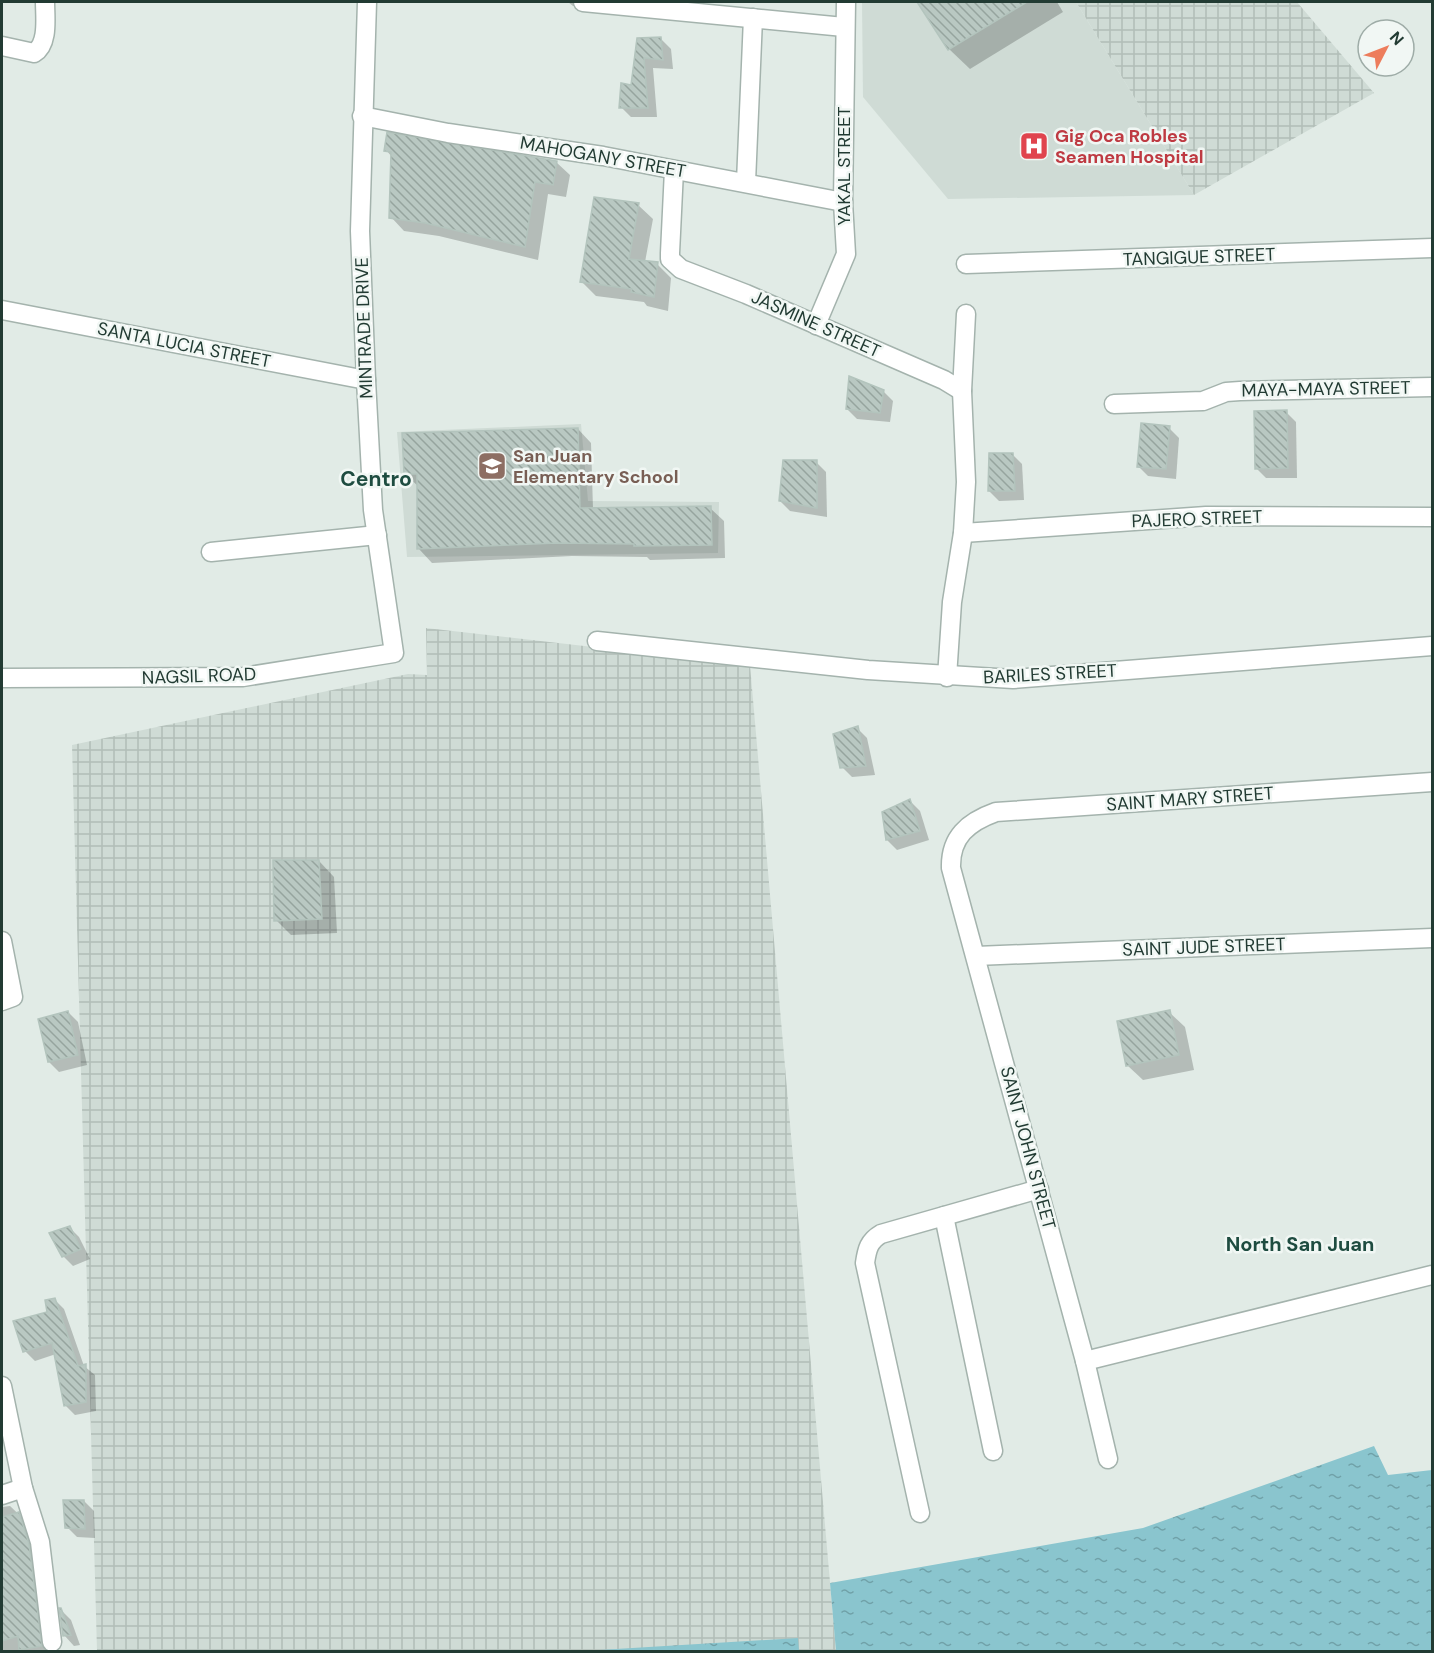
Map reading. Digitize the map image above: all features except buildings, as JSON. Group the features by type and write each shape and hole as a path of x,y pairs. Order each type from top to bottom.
{"street":[{"path":"2,46 34,52 39,50 44,39 45,2"},
{"name":"MINTRADE DRIVE","path":"367,2 360,231 366,380 376,535 394,653"},
{"path":"583,2 844,27"},
{"name":"YAKAL STREET","path":"816,325 846,254 843,202 846,2"},
{"path":"746,182 753,18"},
{"name":"MAHOGANY STREET","path":"362,116 448,133 591,154 843,202"},
{"name":"JASMINE STREET","path":"674,170 670,259 681,269 944,380 962,391"},
{"name":"TANGIGUE STREET","path":"966,264 1432,248"},
{"name":"SANTA LUCIA STREET","path":"2,310 366,380"},
{"path":"947,677 952,602 963,533 966,482 962,391 966,314"},
{"name":"MAYA-MAYA STREET","path":"1114,404 1203,401 1226,392 1240,391 1432,387"},
{"name":"PAJERO STREET","path":"963,533 1206,516 1432,518"},
{"path":"211,552 376,535"},
{"name":"BARILES STREET","path":"597,641 947,677 1013,680 1432,646"},
{"name":"NAGSIL ROAD","path":"2,678 243,677 394,653"},
{"name":"SAINT MARY STREET","path":"956,839 969,825 996,812 1432,782"},
{"name":"SAINT JOHN STREET","path":"956,839 951,852 951,868 1085,1360 1108,1459"},
{"name":"SAINT JUDE STREET","path":"976,956 1432,938"},
{"path":"2,941 13,997 2,1001"},
{"path":"920,1513 865,1263 867,1249 873,1239 881,1234 1038,1189"},
{"path":"944,1216 993,1451"},
{"path":"1085,1360 1432,1275"},
{"path":"2,1386 23,1488 40,1542 52,1642"},
{"path":"2,1495 23,1488"}],"shaded area":[{"name":"Gig Oca Robles Seamen Hospital","path":"862,2 1076,2 1194,195 948,199 863,97"},
{"path":"1076,2 1297,2 1356,72 1356,78 1361,78 1374,93 1194,195"},
{"name":"San Juan Elementary School","path":"581,424 588,501 719,502 718,553 407,557 397,432"},
{"path":"426,628 750,665 836,1651 97,1651 72,745 408,674 427,675"}],"water":[{"path":"1374,1446 1388,1475 1432,1470 1432,1651 836,1651 830,1583 1143,1528"},
{"path":"798,1638 799,1651 583,1651"}],"place":[{"name":"Gig Oca Robles Seamen Hospital","path":"1034,146"},
{"name":"San Juan Elementary School","path":"492,466"}],"district":[{"name":"Centro","path":"376,479"},
{"name":"North San Juan","path":"1300,1244"}]}
